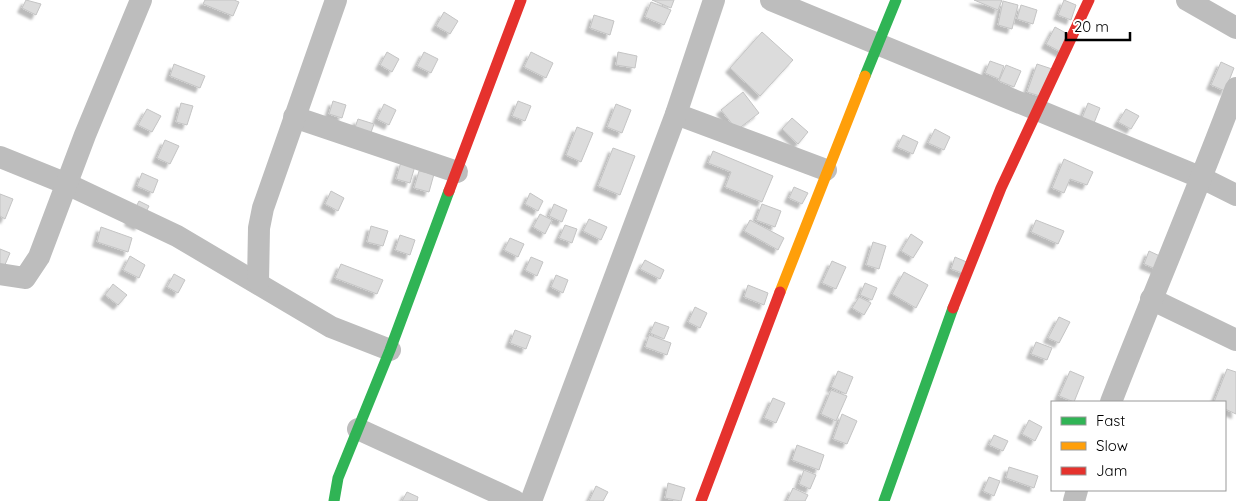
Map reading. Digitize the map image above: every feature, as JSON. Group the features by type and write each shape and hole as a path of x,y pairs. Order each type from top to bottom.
{"street":[{"path":"0,274 25,278 39,258 141,0"},
{"path":"258,282 259,228 264,208 336,0"},
{"path":"334,501 338,478 390,350 521,0"},
{"path":"531,501 676,114 714,0"},
{"path":"771,0 878,46 1202,178 1236,195"},
{"path":"702,501 826,170 896,0"},
{"path":"884,501 959,292 1001,188 1089,0"},
{"path":"1187,0 1236,28"},
{"path":"1111,401 1151,299 1202,178 1236,88"},
{"path":"676,114 826,170"},
{"path":"294,117 457,172"},
{"path":"0,157 67,184 177,236 258,282 278,298 331,327 390,350"},
{"path":"1151,299 1236,340"},
{"path":"358,429 515,501"}],"building":[{"path":"26,0 41,4 36,15 22,8"},
{"path":"205,0 234,0 239,2 233,16 203,4"},
{"path":"652,0 674,0 671,8"},
{"path":"974,0 1002,0 998,10"},
{"path":"1064,0 1076,5 1071,20 1058,15"},
{"path":"1003,1 1018,5 1012,29 998,25"},
{"path":"651,2 671,10 664,25 645,17"},
{"path":"1021,5 1037,10 1033,24 1017,19"},
{"path":"444,12 458,21 450,34 436,26"},
{"path":"594,15 614,21 610,35 590,28"},
{"path":"1055,27 1075,38 1066,55 1046,44"},
{"path":"762,32 793,60 760,96 730,68"},
{"path":"387,52 399,59 392,72 380,65"},
{"path":"424,52 438,59 431,73 417,66"},
{"path":"531,52 553,63 546,78 524,67"},
{"path":"618,52 637,56 635,68 616,65"},
{"path":"990,61 1004,66 999,79 985,73"},
{"path":"1221,62 1234,68 1225,91 1211,85"},
{"path":"174,64 205,76 200,88 170,76"},
{"path":"1037,64 1055,70 1046,98 1027,92"},
{"path":"1006,65 1021,71 1014,87 999,81"},
{"path":"743,92 759,113 737,130 721,110"},
{"path":"333,101 346,105 342,118 329,114"},
{"path":"518,101 531,106 525,121 512,116"},
{"path":"181,103 193,106 187,125 176,122"},
{"path":"1088,103 1100,108 1094,123 1082,118"},
{"path":"384,104 396,110 389,125 377,119"},
{"path":"616,104 631,110 622,133 607,127"},
{"path":"147,109 161,116 152,132 138,125"},
{"path":"1126,109 1139,116 1131,129 1118,122"},
{"path":"792,118 808,132 798,144 782,129"},
{"path":"358,119 374,124 369,138 353,133"},
{"path":"577,127 593,133 581,162 566,155"},
{"path":"935,129 950,137 944,150 928,143"},
{"path":"903,135 918,142 913,154 897,147"},
{"path":"165,140 179,146 170,164 157,158"},
{"path":"613,148 635,156 620,195 598,186"},
{"path":"713,151 773,176 762,202 725,187 731,172 708,163"},
{"path":"1064,159 1093,172 1087,185 1070,179 1064,193 1052,188"},
{"path":"401,162 415,166 410,183 396,179"},
{"path":"419,171 434,174 429,192 414,188"},
{"path":"142,173 158,180 153,193 137,186"},
{"path":"794,187 808,193 802,204 789,198"},
{"path":"331,191 344,198 338,211 325,204"},
{"path":"530,193 543,201 538,211 525,204"},
{"path":"0,194 13,199 5,219 0,216"},
{"path":"139,201 149,206 139,226 129,221"},
{"path":"554,204 567,210 562,222 549,216"},
{"path":"762,204 781,211 775,227 756,220"},
{"path":"540,214 552,220 545,234 533,227"},
{"path":"589,219 607,227 601,240 583,231"},
{"path":"750,220 784,238 778,250 744,231"},
{"path":"1036,220 1064,231 1058,244 1031,232"},
{"path":"565,225 577,229 572,243 559,238"},
{"path":"371,226 388,231 383,246 367,242"},
{"path":"101,227 132,238 128,252 97,242"},
{"path":"911,234 923,242 913,258 901,251"},
{"path":"400,235 415,240 410,255 395,250"},
{"path":"510,238 524,244 518,257 504,250"},
{"path":"873,242 886,246 879,269 866,265"},
{"path":"0,249 10,253 4,267 0,265"},
{"path":"1149,251 1162,257 1158,270 1144,264"},
{"path":"130,256 145,265 139,278 123,270"},
{"path":"531,257 543,262 537,276 525,270"},
{"path":"955,257 969,263 965,274 951,269"},
{"path":"645,260 664,270 660,279 640,269"},
{"path":"832,261 846,267 836,289 822,283"},
{"path":"341,264 383,280 377,294 335,278"},
{"path":"904,272 928,285 916,308 892,294"},
{"path":"174,274 185,280 178,293 167,287"},
{"path":"556,275 568,280 563,293 551,287"},
{"path":"865,283 877,288 872,300 860,295"},
{"path":"113,284 127,295 118,305 105,295"},
{"path":"748,285 768,293 764,305 744,297"},
{"path":"859,297 871,303 864,315 852,308"},
{"path":"695,307 707,313 700,328 688,322"},
{"path":"1059,317 1070,322 1059,343 1048,338"},
{"path":"655,322 669,327 664,339 650,333"},
{"path":"515,330 531,336 526,349 510,343"},
{"path":"649,335 671,343 667,355 645,347"},
{"path":"1036,342 1052,348 1047,360 1031,354"},
{"path":"1227,369 1236,372 1236,414 1226,409 1226,401 1214,401"},
{"path":"838,371 853,377 846,394 831,387"},
{"path":"1070,371 1084,377 1074,401 1059,396"},
{"path":"831,390 847,396 836,421 821,414"},
{"path":"773,398 785,403 776,423 764,418"},
{"path":"842,414 857,421 847,444 833,439"},
{"path":"1029,420 1042,427 1035,441 1022,434"},
{"path":"994,435 1008,441 1003,451 989,445"},
{"path":"797,445 824,455 819,470 792,460"},
{"path":"1009,467 1038,476 1034,488 1006,478"},
{"path":"804,470 816,475 810,489 799,484"},
{"path":"989,477 1000,481 994,496 983,491"},
{"path":"668,483 685,488 681,501 665,498"},
{"path":"596,486 608,492 603,501 589,501"},
{"path":"793,488 808,495 805,501 787,501"},
{"path":"407,492 418,497 417,501 402,501"}],"traffic: fast":[{"path":"865,76 896,0"},
{"path":"334,501 338,478 390,350 449,191"},
{"path":"884,501 953,308"}],"traffic: slow":[{"path":"780,292 865,76"}],"traffic: jam":[{"path":"449,191 521,0"},
{"path":"953,308 1001,188 1089,0"},
{"path":"701,501 780,292"}]}
